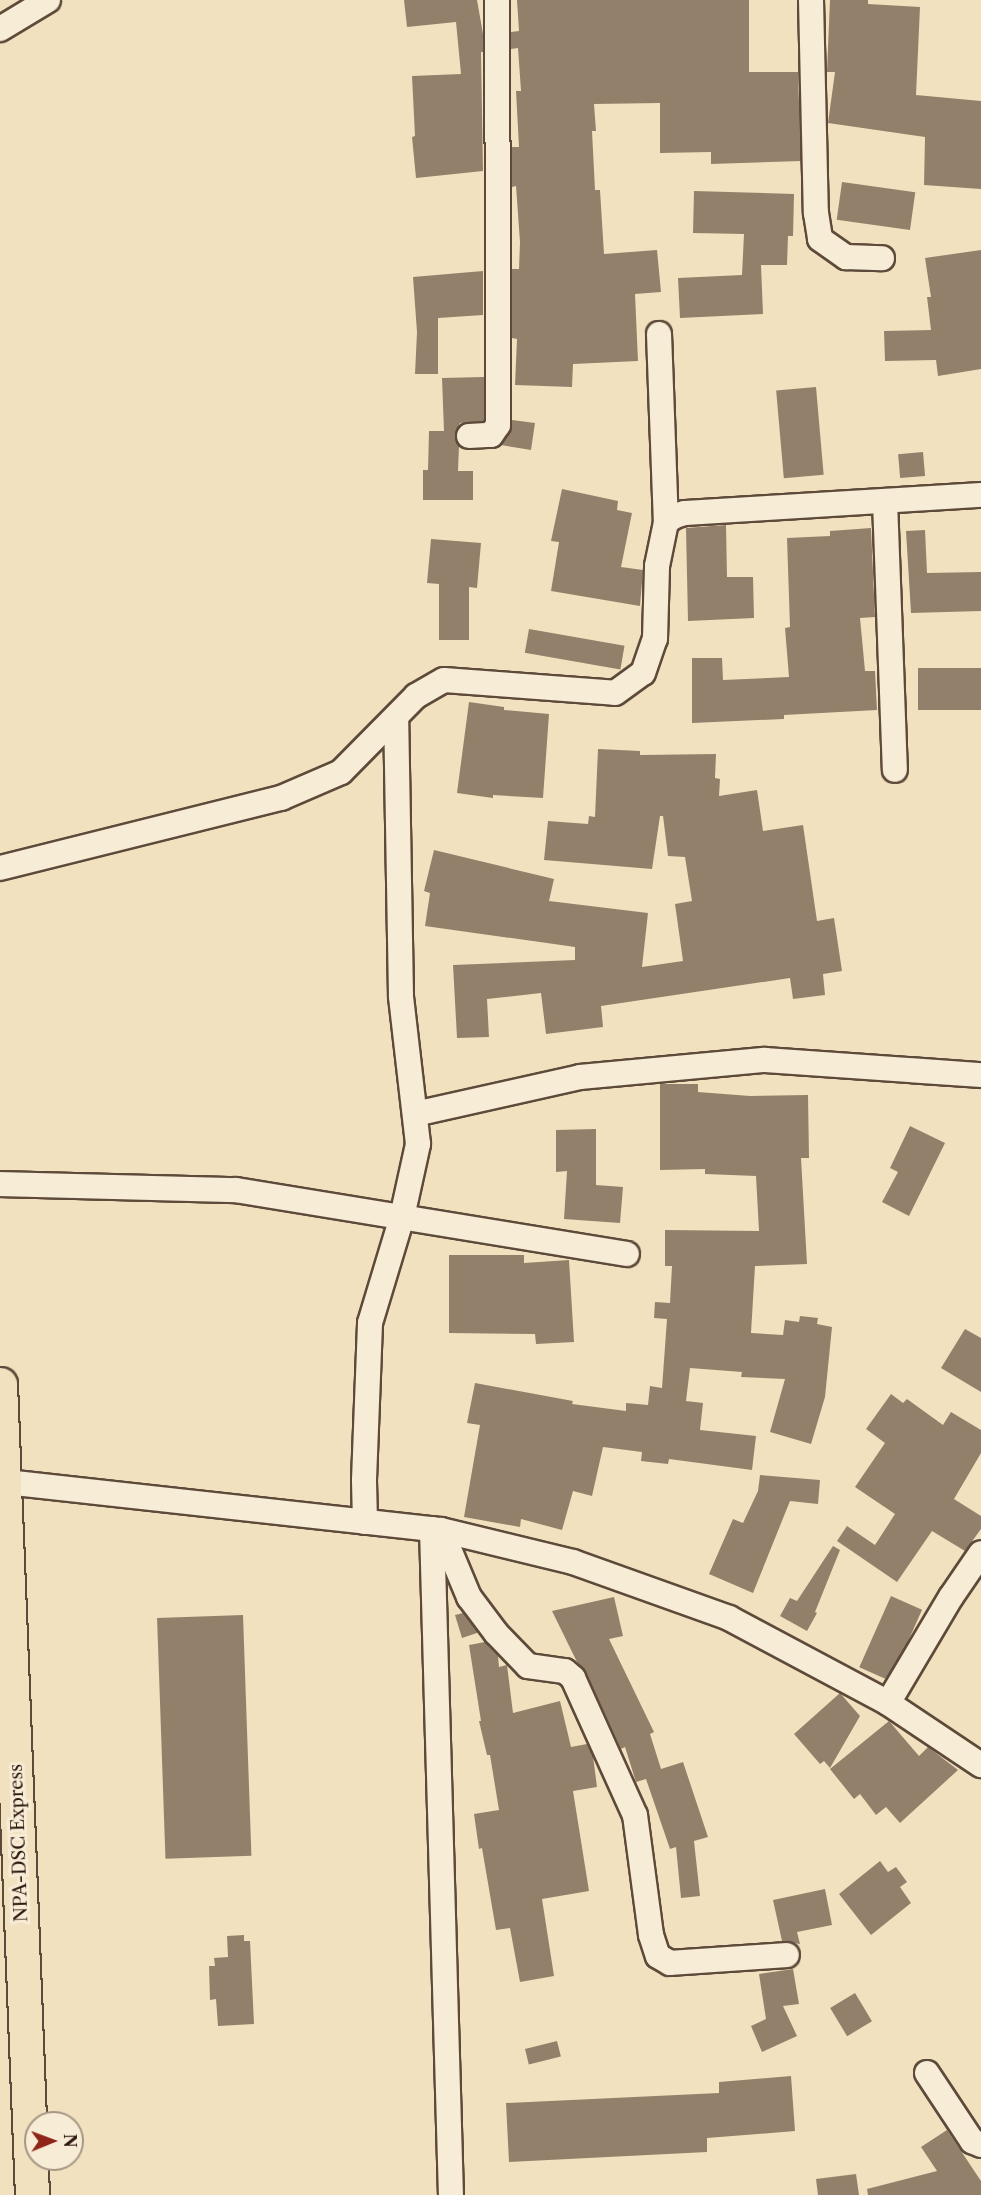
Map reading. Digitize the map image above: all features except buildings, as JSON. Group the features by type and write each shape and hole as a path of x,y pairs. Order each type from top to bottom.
{"main road":[{"name":"NPA-DSC Express","path":"0,1384 6,1482 32,2195"}],"street":[{"path":"0,29 48,0"},
{"path":"470,436 491,435 498,425 497,0"},
{"path":"811,0 816,213 820,239 846,257 882,258"},
{"path":"0,868 281,798 340,772 416,696 444,681 615,693 643,673 655,639 657,566 666,522 659,334"},
{"path":"666,522 685,513 981,495"},
{"path":"885,501 895,770"},
{"path":"365,1522 364,1480 370,1323 402,1217 418,1144 402,996 396,717"},
{"path":"415,1114 580,1077 765,1060 981,1075"},
{"path":"0,1184 236,1190 627,1254"},
{"path":"6,1482 436,1530 573,1562 729,1618 888,1703 981,1765"},
{"path":"436,1530 469,1597 496,1633 528,1666 565,1671 573,1678 635,1815 651,1935 658,1956 670,1963 787,1955"},
{"path":"436,1530 451,2195"},
{"path":"888,1703 951,1597 981,1553"},
{"path":"927,2073 972,2141 981,2145"}]}
